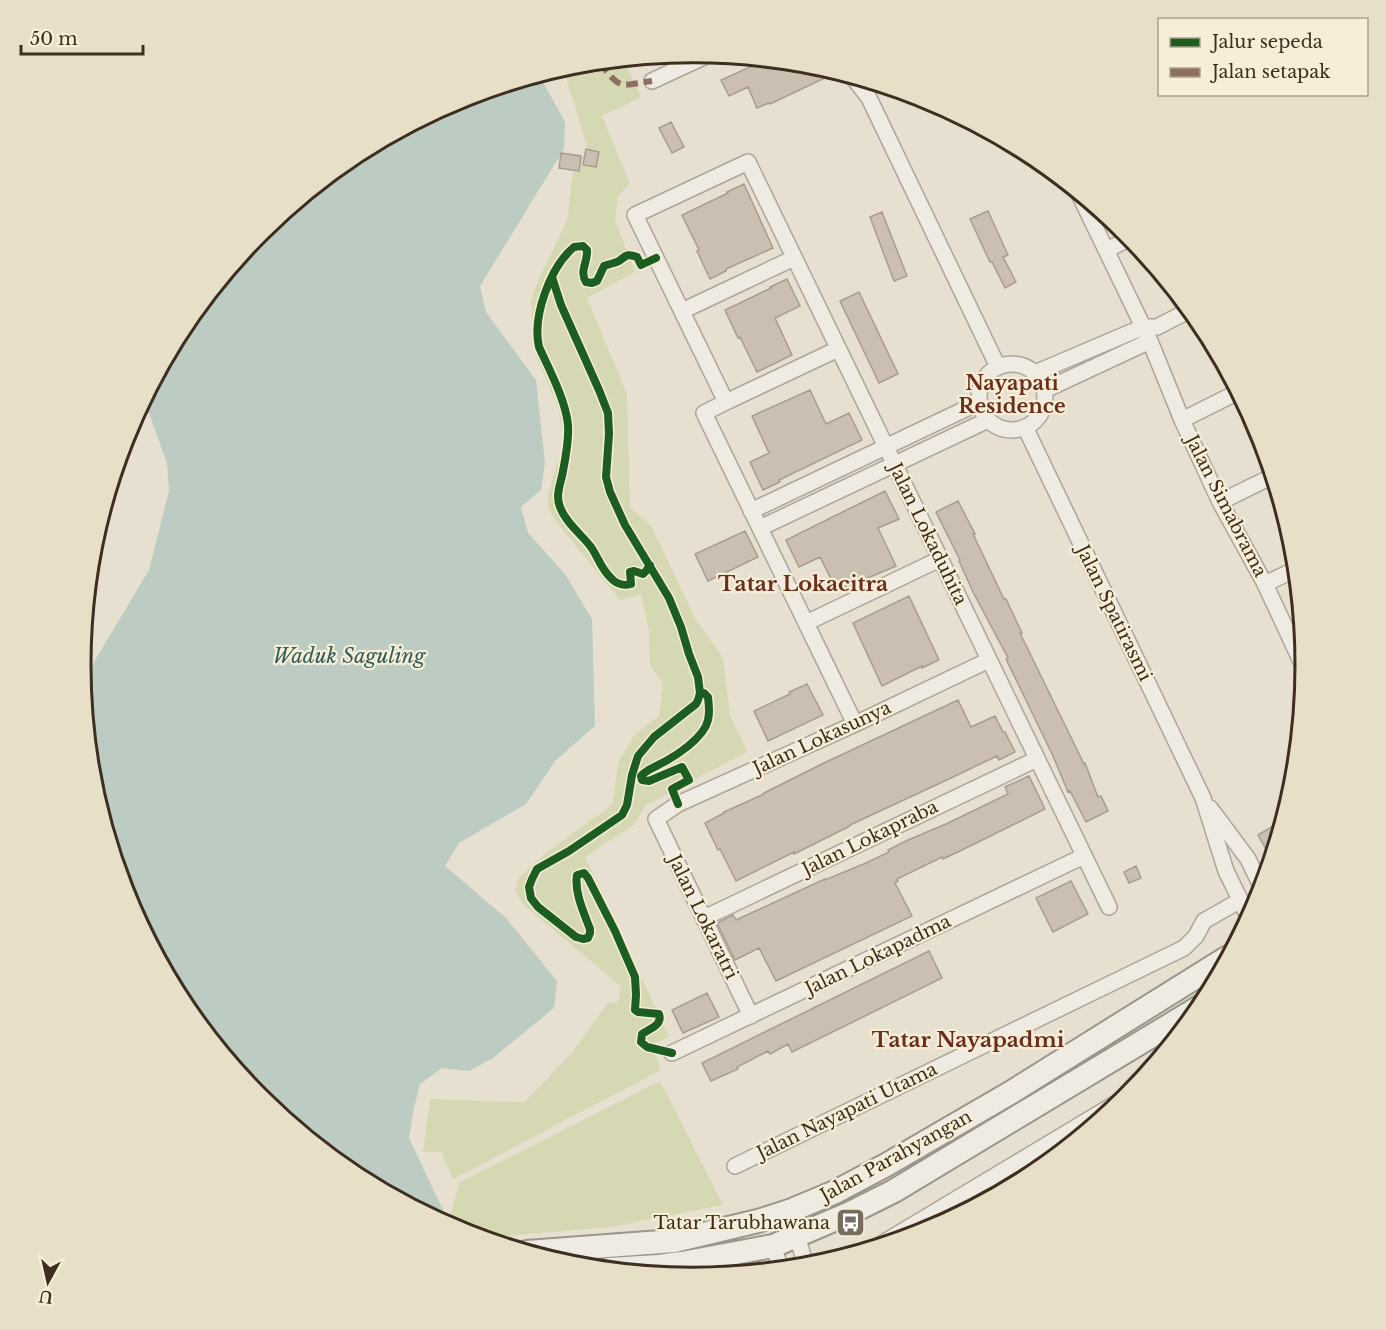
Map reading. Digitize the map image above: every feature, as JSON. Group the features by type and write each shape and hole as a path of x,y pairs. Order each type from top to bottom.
{"main road":[{"name":"Jalan Parahyangan","path":"555,1250 674,1241 758,1221 835,1192 1010,1093 1214,966"},
{"name":"Jalan Parahyangan","path":"657,1266 773,1246 850,1212 894,1191 1179,1019"},
{"path":"1010,1093 1023,1114"}],"street":[{"path":"651,81 690,63"},
{"path":"861,87 869,98 998,368"},
{"path":"868,90 869,98"},
{"name":"Jalan Lokaduhita","path":"682,312 635,215 747,162 1109,907"},
{"name":"Jalan Simabrama","path":"1086,209 1150,332 1182,420 1220,502 1265,584 1295,646"},
{"path":"1106,250 1122,242"},
{"path":"726,402 682,312 794,258"},
{"path":"1044,390 1182,314"},
{"path":"1035,373 1150,332"},
{"path":"838,349 704,413 855,724"},
{"path":"1008,365 1027,368 1041,381 1045,399 1043,408 1033,423 1015,430 1004,429 988,420 982,410 980,393 986,378 998,368 1008,365"},
{"path":"1182,420 1231,395"},
{"path":"751,511 980,402"},
{"path":"760,528 988,420"},
{"name":"Jalan Spatirasmi","path":"1025,427 1203,798 1226,871 1243,908"},
{"path":"1220,502 1266,480"},
{"path":"806,623 940,559"},
{"path":"1265,584 1288,573"},
{"name":"Jalan Lokasunya","path":"656,819 678,804 989,660"},
{"name":"Jalan Lokapraba","path":"704,918 1037,759"},
{"name":"Jalan Spatirasmi","path":"1203,798 1248,859 1256,876"},
{"name":"Jalan Lokaratri","path":"656,819 751,1016"},
{"name":"Jalan Lokapadma","path":"672,1053 1084,856"},
{"name":"Jalan Nayapati Utama","path":"735,1166 1184,948 1196,936 1204,921 1239,901"},
{"path":"914,1225 1086,1121"},
{"path":"797,1236 803,1256"},
{"path":"773,1246 778,1261"}],"green space":[{"path":"627,67 641,97 602,116 630,184 618,196 615,221 635,272 587,298 627,394 630,507 651,526 696,620 723,658 730,716 747,752 646,805 634,825 585,857 669,1037 651,1045 661,1070 453,1179 441,1152 423,1152 430,1099 524,1102 572,1053 607,1004 619,1001 620,986 523,904 515,891 518,879 544,854 613,803 618,763 635,734 659,716 663,683 650,666 649,631 641,594 620,600 558,524 548,508 548,494 564,443 559,410 536,356 531,302 538,280 567,221 575,154 591,159 566,77"},
{"path":"660,1081 723,1205 611,1227 503,1236 451,1215 459,1183"}],"water":[{"name":"Waduk Saguling","path":"543,83 565,122 564,149 480,286 486,312 536,380 545,463 541,490 521,507 528,533 565,574 592,619 595,726 555,761 526,804 459,843 445,866 506,918 557,981 554,1008 493,1058 469,1071 442,1068 420,1084 409,1138 444,1213 392,1186 327,1143 267,1091 240,1062 192,999 172,966 153,931 123,859 112,821 96,744 91,667 149,570 169,491 167,463 147,412 153,399 172,364 215,299 267,239 296,212 359,164 427,125 499,95"}],"building":[{"path":"752,66 824,78 757,108 748,87 729,96 721,80"},
{"path":"671,122 684,147 672,153 659,128"},
{"path":"586,149 599,152 596,167 583,165"},
{"path":"561,153 581,156 579,171 559,168"},
{"path":"744,184 773,248 726,269 710,279 682,215"},
{"path":"988,211 1008,255 1003,257 1016,282 1005,288 970,219"},
{"path":"882,212 907,276 894,281 870,217"},
{"path":"787,279 800,306 775,318 792,355 757,372 725,310"},
{"path":"859,292 898,374 879,383 840,301"},
{"path":"810,390 826,424 849,413 862,440 763,490 750,462 769,453 752,416"},
{"path":"885,491 899,519 878,528 896,566 837,591 820,557 799,567 786,540"},
{"path":"958,501 1085,763 1098,797 1101,796 1108,811 1086,822 1070,791 1068,792 1006,659 1008,658 974,594 936,512"},
{"path":"745,531 758,557 708,581 695,554"},
{"path":"909,596 939,660 882,686 853,623"},
{"path":"807,684 823,715 768,741 754,711"},
{"path":"958,700 971,727 995,716 1015,752 999,760 997,756 736,881 705,823 824,763"},
{"path":"1029,776 1045,809 897,879 895,883 912,916 776,981 759,948 735,960 717,923 733,915 736,920 825,879 866,863 908,840 1008,794 1005,787"},
{"path":"1272,826 1266,849 1258,835"},
{"path":"1136,866 1141,878 1129,883 1124,872"},
{"path":"1071,881 1088,914 1053,932 1036,898"},
{"path":"929,951 942,978 792,1052 788,1044 770,1054 768,1051 737,1067 738,1069 711,1081 702,1063"},
{"path":"707,993 719,1017 683,1033 672,1010"}],"marked path":[{"path":"606,69 621,84 652,81"}],"cycle path":[{"path":"650,565 643,574 630,572 631,584 623,585 615,582 605,571 591,547 563,513 558,494 567,448 567,416 561,396 539,347 538,322 545,293 557,267 574,247 583,246 587,250 583,274 586,282 592,283 597,281 604,266 627,256 637,257 641,265 656,258"},
{"path":"552,277 561,305 608,413 606,477 610,492 625,525 669,598 698,677 700,693 696,704 654,737 638,756 627,805 622,815 569,851 537,869 529,887 531,898 538,907 576,937 588,938 590,929 580,902 576,882 577,875 584,873 615,931 635,977 635,1010 659,1014 659,1021 642,1034 641,1042 647,1047 672,1053"},
{"path":"678,804 672,789 689,780 682,767 649,781 642,780 641,776 681,751 701,733 708,720 709,708 708,697 700,693"}],"place":[{"name":"Tatar Tarubhawana","path":"851,1223"}],"district":[{"name":"Nayapati Residence","path":"1012,394"},
{"name":"Tatar Lokacitra","path":"803,584"},
{"name":"Tatar Nayapadmi","path":"968,1040"}]}
